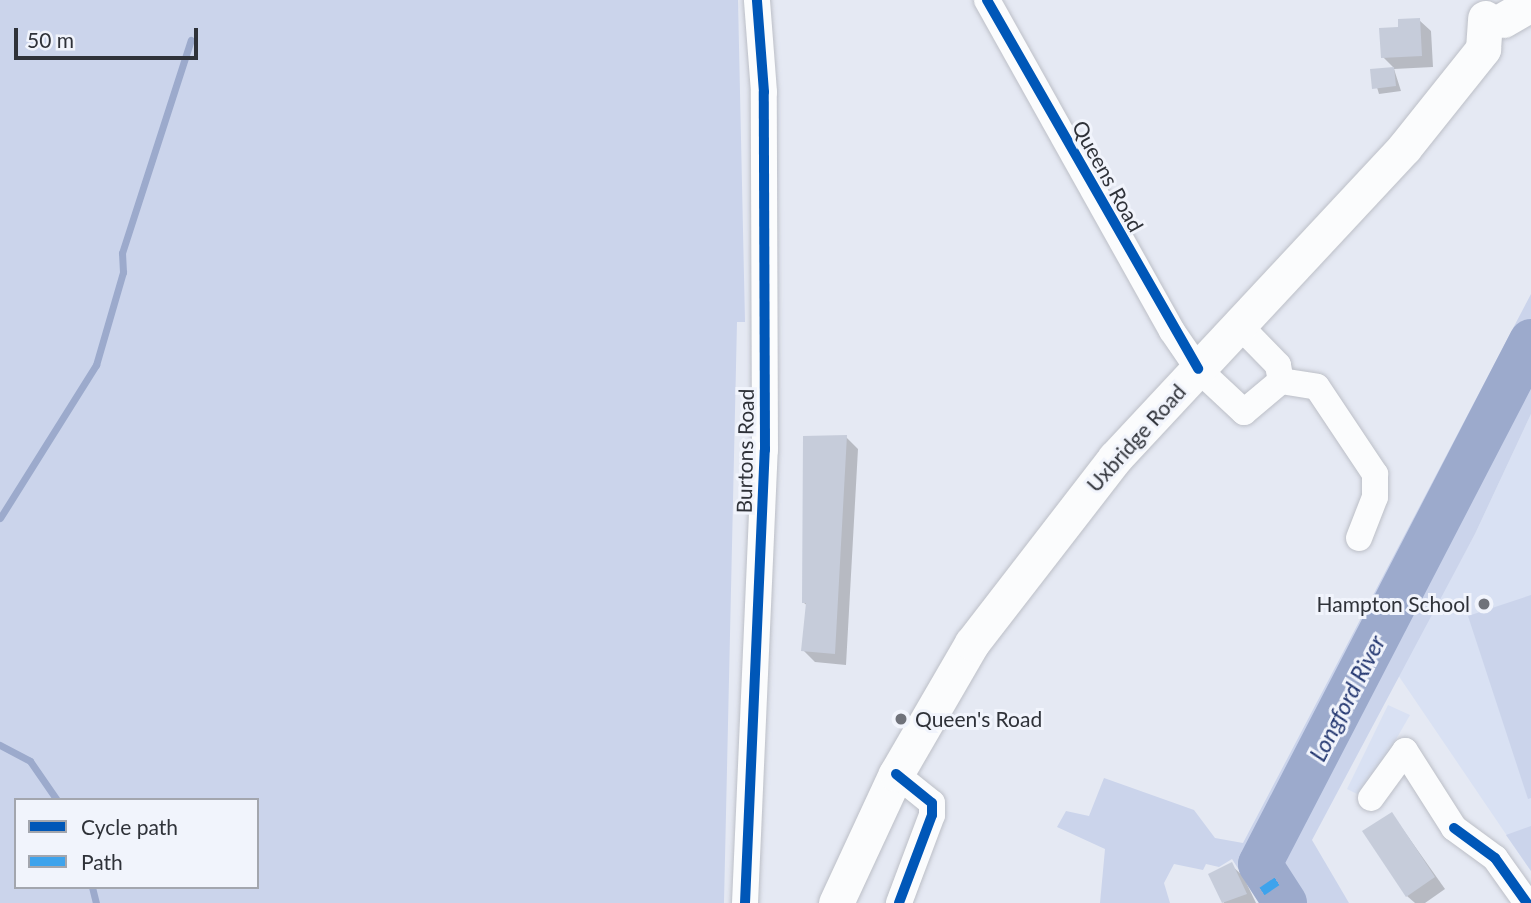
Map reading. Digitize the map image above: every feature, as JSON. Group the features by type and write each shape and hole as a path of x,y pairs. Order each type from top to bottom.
{"main road":[{"name":"Uxbridge Road","path":"836,903 897,774 972,643 1115,458 1404,148 1483,49 1495,14"}],"street":[{"name":"Burtons Road","path":"745,903 765,450 764,92 757,0"},
{"name":"Queens Road","path":"987,0 1172,331 1198,369 1244,412 1281,381"},
{"path":"1240,326 1278,365 1281,381 1317,387 1370,466 1375,497 1359,538"},
{"path":"1371,798 1405,751 1454,828 1495,858 1527,903"},
{"path":"897,774 932,803 932,815 899,903"}],"shaded area":[{"path":"0,0 738,0 745,322 737,322 724,903 0,903"},
{"path":"1531,294 1531,414 1475,534 1312,840 1349,903 1298,903 1270,863 1283,830 1271,822 1254,870 1243,876 1232,859 1219,867 1206,864 1203,870 1174,864 1164,883 1170,903 1100,903 1105,849 1057,827 1066,811 1089,816 1104,778 1194,810 1215,838 1243,843"},
{"name":"Hampton School","path":"1531,414 1531,871 1398,675 1475,534"},
{"path":"1531,595 1531,798 1528,799 1468,616"},
{"path":"1388,705 1410,715 1363,797 1347,789"},
{"path":"1531,826 1531,871 1506,835"}],"building":[{"path":"1420,18 1422,56 1381,58 1379,28 1398,27 1398,19"},
{"path":"1394,67 1396,86 1372,89 1370,69"},
{"path":"847,435 835,654 801,651 806,603 802,603 803,436"},
{"path":"1392,812 1435,877 1406,897 1362,831"},
{"path":"1232,862 1247,894 1222,903 1208,874"}],"waterway":[{"path":"0,518 96,365 123,272 122,253 191,40"},
{"name":"Longford River","path":"1285,903 1260,864 1531,341"},
{"path":"0,745 30,761 56,798"},
{"path":"92,889 96,903"}],"marked path":[{"path":"1262,891 1281,878"}],"cycle path":[{"path":"745,903 765,450 764,92 757,0"},
{"path":"987,0 1198,369"},
{"path":"896,774 932,803 932,815 899,903"},
{"path":"1454,828 1495,858 1527,903"}],"place":[{"name":"Hampton School","path":"1484,604"},
{"name":"Queen's Road","path":"901,719"}]}
